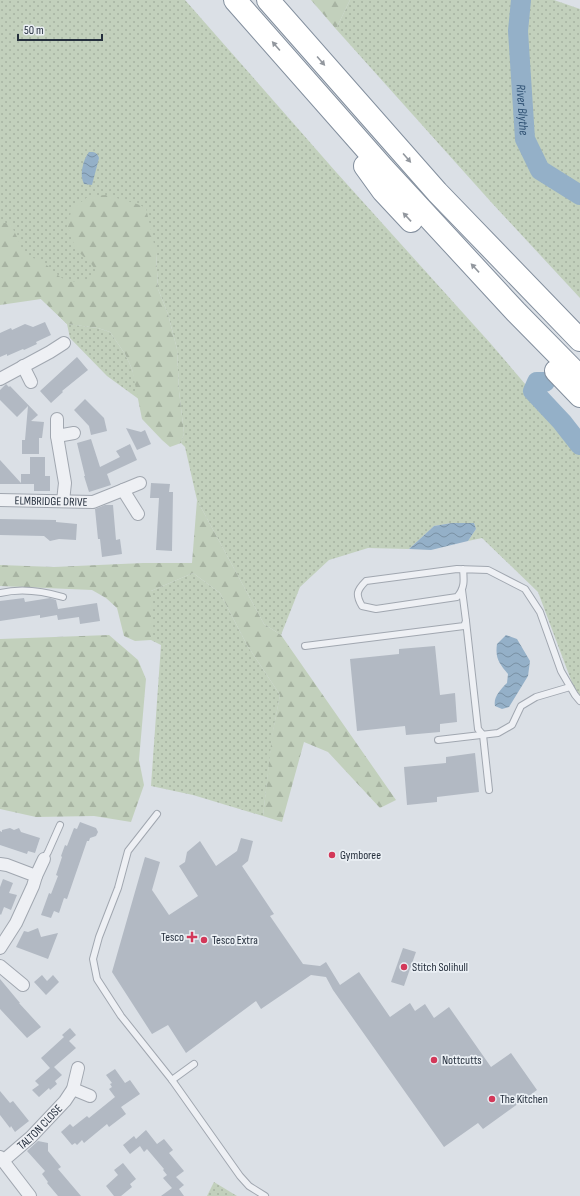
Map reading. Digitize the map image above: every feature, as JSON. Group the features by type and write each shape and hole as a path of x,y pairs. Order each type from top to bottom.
{"highway":[{"path":"235,0 383,168 516,312 580,377"},
{"path":"268,0 437,192 580,340"},
{"path":"295,68 384,192 508,323 580,396"},
{"path":"437,192 580,321"}],"street":[{"path":"0,379 64,343"},
{"path":"22,366 31,382"},
{"path":"57,419 57,436 65,483 63,501"},
{"path":"57,436 74,433"},
{"name":"ELMBRIDGE DRIVE","path":"0,500 93,502 140,483"},
{"path":"124,490 138,514"},
{"path":"0,948 16,924 44,859"},
{"path":"0,864 7,865 36,876"},
{"path":"0,966 23,985"},
{"name":"TALTON CLOSE","path":"1,1159 31,1137 65,1101 73,1090 78,1068"},
{"path":"73,1090 90,1096"},
{"path":"1,1159 30,1196"}],"lane":[{"path":"463,569 465,581 462,590 457,597 376,609 362,606 358,599 357,594 360,587 366,581 456,569 463,569 488,570 525,589 540,612 561,671 580,701"},
{"path":"0,593 21,590 63,597"},
{"path":"462,590 478,729 483,735 489,790"},
{"path":"305,646 464,626 466,621"},
{"path":"438,740 498,733 512,725 521,706 536,696 570,687"},
{"path":"157,814 128,850 118,888 99,937 93,959 97,979 117,1010 172,1080 240,1176 249,1186 265,1196"},
{"path":"44,859 60,825"},
{"path":"172,1080 194,1064"}],"green space":[{"path":"0,0 185,0 336,172 491,344 573,440 580,452 580,695 574,688 538,592 482,538 468,541 476,529 474,523 452,523 434,526 409,549 368,548 329,560 300,587 281,635 264,624 197,500 185,447 181,443 184,433 179,391 177,349 168,314 158,289 156,253 101,272 68,324 98,328 110,332 125,354 132,369 140,400 107,376 70,338 67,324 41,299 0,281"},
{"path":"311,0 350,0 336,29"},
{"path":"350,0 554,0 580,9 580,298 491,202 336,29"},
{"path":"106,195 146,208 156,253 158,289 168,314 177,349 179,391 184,433 181,443 170,447 142,419 132,369 125,354 110,332 98,328 67,324 41,299 0,305 0,223 10,223 24,256 41,260 60,277 69,282 92,279 96,271 90,262 76,250 68,227 71,211 76,206 89,196"},
{"path":"197,500 264,624 281,635 396,800 380,808 328,752 304,742 282,822 263,816 272,736 280,695 247,645 220,593 193,573 151,591 151,640 135,641 124,636 117,608 106,598 92,590 0,586 0,565 54,567 143,563 192,563"},
{"path":"193,573 220,593 247,645 280,695 273,732 263,816 193,795 151,786 161,645 151,640 151,591"},
{"path":"109,635 138,660 146,679 139,760 144,785 131,822 94,816 36,817 0,809 0,639"},
{"path":"214,1182 237,1196 207,1196"}],"water":[{"path":"89,152 95,153 99,158 92,185 84,184 82,176 83,163"},
{"path":"452,523 474,523 476,529 468,541 431,550 409,549 434,526"},
{"path":"506,635 517,639 530,661 528,676 509,707 502,709 495,706 495,699 507,683 508,674 498,660 497,644"}],"building":[{"path":"45,322 51,335 24,350 23,349 7,356 7,354 0,357 0,333 11,328 12,330 25,324 33,327"},
{"path":"77,357 88,370 62,391 63,392 51,403 40,391"},
{"path":"6,384 9,387 10,386 38,415 31,421 44,422 42,438 39,438 39,454 22,454 22,440 25,440 28,406 17,417 0,400 0,390"},
{"path":"85,399 104,418 107,431 91,435 89,426 74,410"},
{"path":"126,428 141,432 145,430 151,444 137,450"},
{"path":"91,439 100,467 120,457 116,451 130,444 137,460 107,474 111,485 89,492 77,443"},
{"path":"30,457 45,457 45,476 50,476 50,491 34,491 34,484 0,484 0,460 21,483 21,474 30,474"},
{"path":"151,483 170,484 169,492 173,492 172,551 156,550 159,498 150,498"},
{"path":"105,505 113,505 116,540 120,539 122,554 102,557 100,539 98,539 95,509"},
{"path":"0,519 56,520 56,522 77,524 76,540 59,539 50,541 44,536 0,535"},
{"path":"24,598 25,602 50,598 56,600 58,609 97,603 100,621 80,624 79,617 58,620 57,615 40,618 40,615 0,621 0,601"},
{"path":"435,646 440,695 455,693 457,722 440,724 440,732 406,735 405,726 357,731 350,659 399,654 399,649"},
{"path":"475,753 479,792 437,797 437,802 407,805 404,767 446,763 446,757"},
{"path":"80,822 96,828 98,832 96,836 87,841 67,899 64,898 59,913 54,911 51,918 41,915 49,893 51,894 58,876 56,875 65,845 67,846 74,828 77,829"},
{"path":"10,828 14,830 19,828 21,832 40,838 35,853 28,851 27,854 0,845 0,831 2,832 2,830"},
{"name":"Tesco Extra","path":"241,838 253,841 248,861 242,866 274,914 270,916 303,964 320,966 326,962 340,985 359,972 390,1017 410,1003 415,1011 425,1004 434,1018 449,1007 491,1067 511,1053 537,1090 483,1129 478,1123 444,1147 333,990 326,977 311,975 261,1009 256,1001 186,1053 168,1025 152,1034 112,972 145,857 160,862 152,890 169,915 198,896 179,866 185,862 187,852 200,841 216,866 237,851"},
{"path":"3,879 13,883 9,893 17,895 11,910 4,907 1,915 0,887"},
{"path":"38,928 41,937 58,933 48,959 16,947 24,931 28,932"},
{"name":"Stitch Solihull","path":"403,948 416,952 404,986 391,982"},
{"path":"42,975 47,981 53,975 59,982 46,995 34,982"},
{"path":"0,979 41,1027 27,1038 0,1009"},
{"path":"70,1028 76,1035 69,1041 76,1048 54,1067 62,1075 55,1081 57,1084 50,1090 49,1088 39,1097 32,1090 39,1085 35,1081 50,1068 41,1058 64,1037 62,1035"},
{"path":"115,1069 125,1083 130,1080 140,1094 121,1107 126,1114 109,1127 107,1124 84,1143 82,1140 77,1145 75,1143 72,1145 61,1132 70,1124 73,1127 87,1116 89,1118 115,1097 109,1089 112,1087 110,1084 112,1083 106,1075"},
{"path":"0,1091 10,1103 13,1101 29,1121 15,1132 0,1115"},
{"path":"146,1130 157,1144 164,1139 173,1150 169,1153 184,1171 176,1177 184,1185 179,1189 184,1196 161,1196 172,1188 163,1178 167,1175 163,1170 164,1169 147,1149 144,1152 140,1146 130,1154 123,1145 134,1136 136,1139"},
{"path":"38,1141 48,1143 48,1151 61,1167 58,1169 81,1196 58,1196 47,1183 48,1182 42,1174 45,1171 27,1151"},
{"path":"123,1163 136,1179 130,1184 132,1187 121,1196 114,1196 106,1186 118,1175 114,1170"}],"waterway":[{"name":"River Blythe","path":"521,0 518,31 525,139 540,170 580,195"},
{"name":"River Blythe","path":"545,382 537,382 533,391 562,422 580,445"}],"place":[{"name":"Gymboree","path":"332,855"},
{"name":"Tesco","path":"192,937"},
{"name":"Tesco Extra","path":"204,940"},
{"name":"Stitch Solihull","path":"404,967"},
{"name":"Nottcutts","path":"434,1060"},
{"name":"The Kitchen","path":"492,1099"}]}
